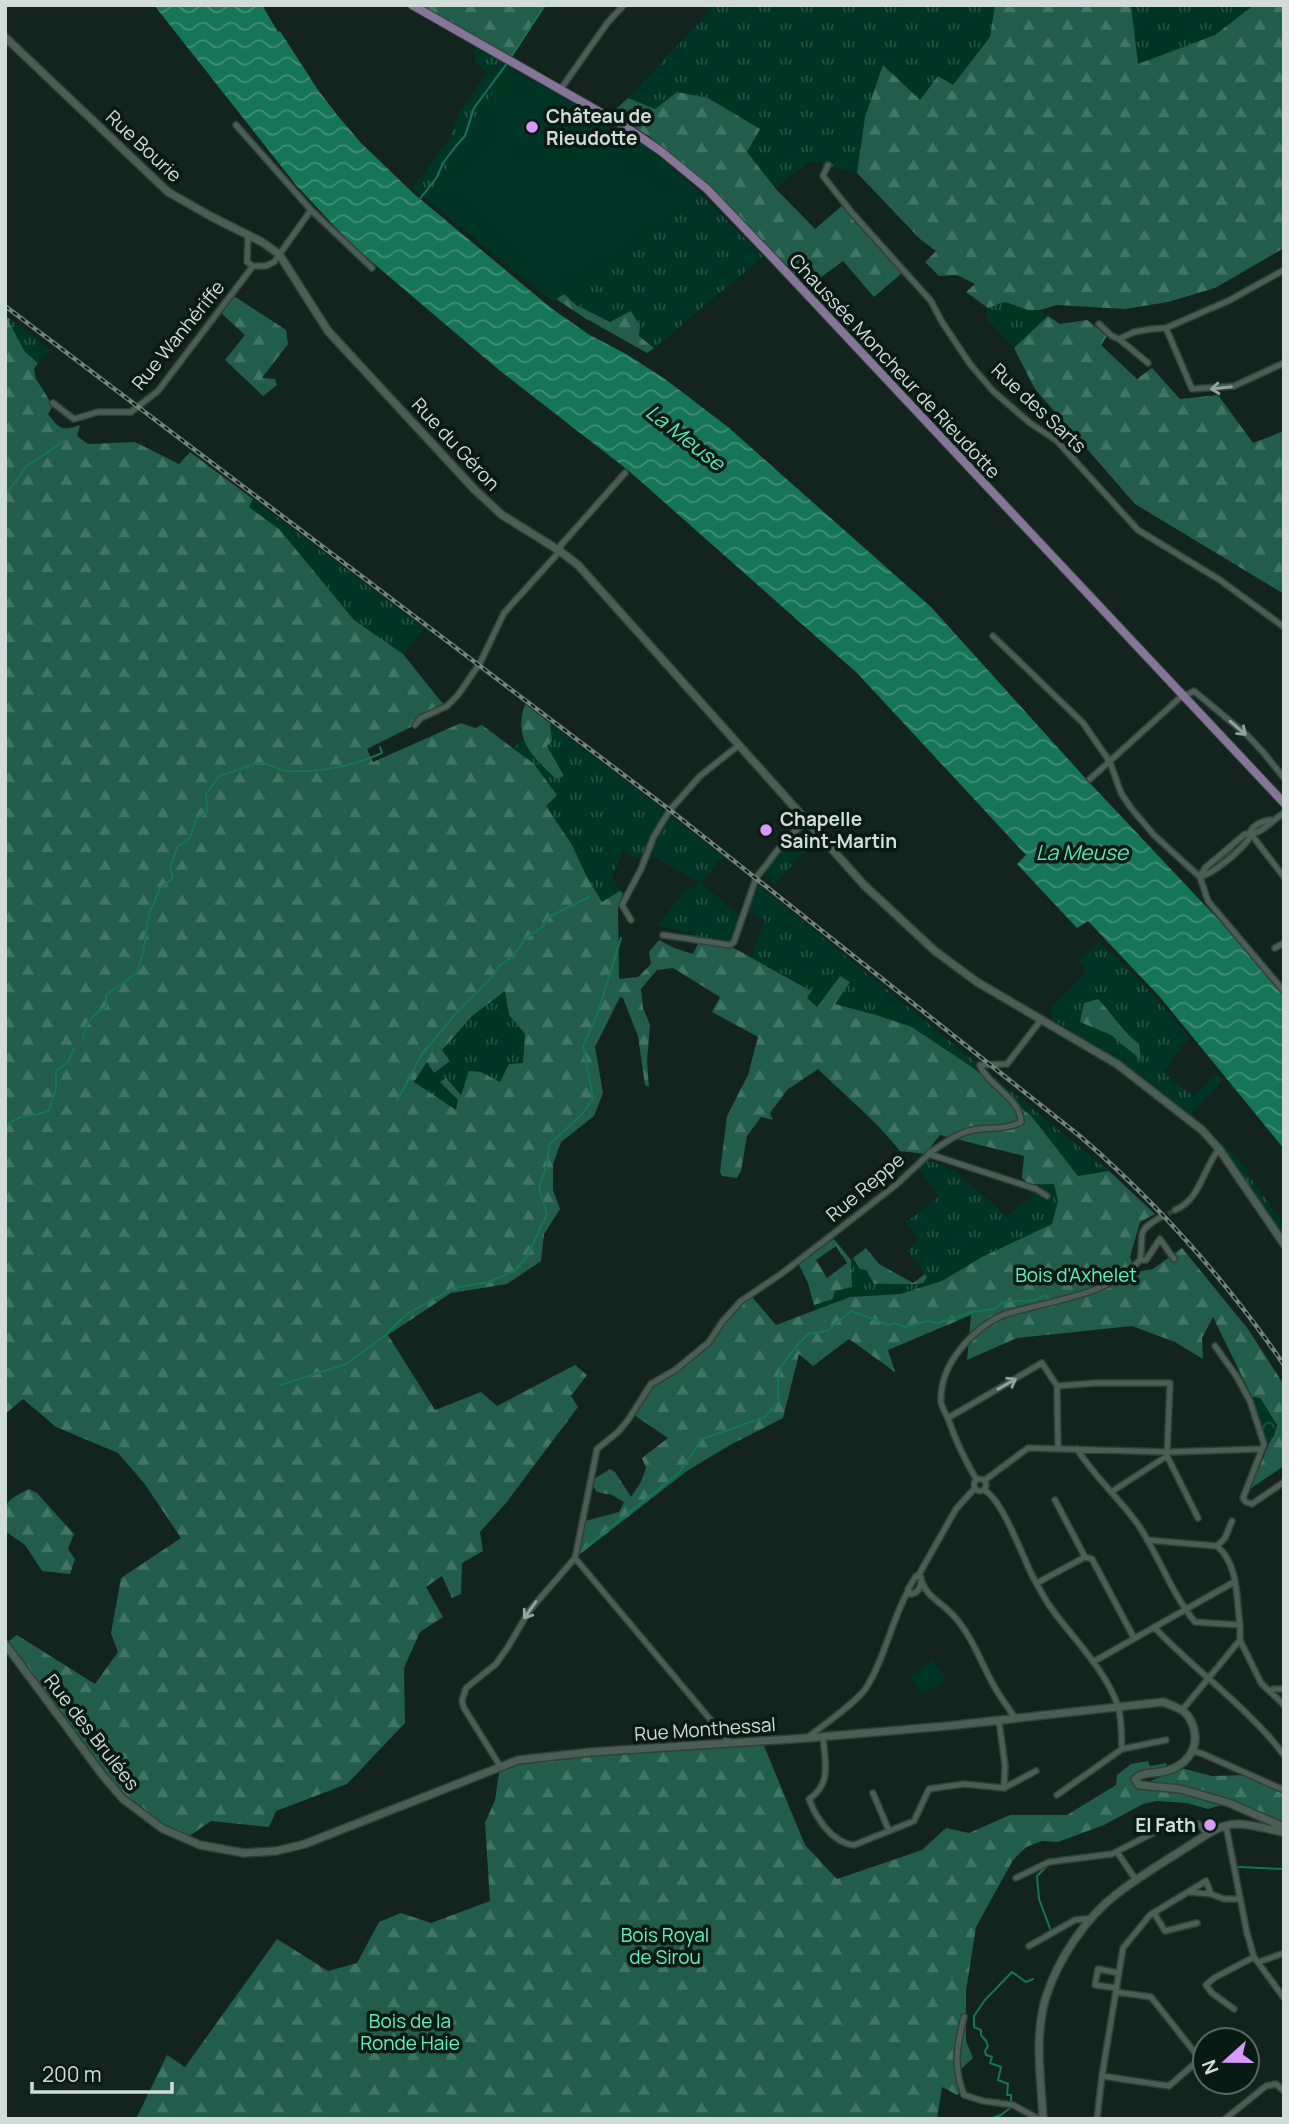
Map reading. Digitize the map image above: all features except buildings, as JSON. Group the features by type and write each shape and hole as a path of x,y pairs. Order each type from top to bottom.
{"main road":[{"name":"Chaussée Moncheur de Rieudotte","path":"412,5 646,140 707,189 1284,803"},
{"name":"Rue Bourie","path":"5,37 167,192 262,242 279,254"},
{"name":"Rue du Géron","path":"279,254 313,310 340,345 491,505 578,565 739,745"},
{"path":"739,745 864,885 935,951 977,982 1117,1064 1202,1130 1219,1149 1284,1244"},
{"name":"Rue des Brulées","path":"5,1644 123,1799 163,1829 200,1845 244,1853"},
{"name":"Rue Monthessal","path":"244,1853 276,1851 317,1840 518,1760 591,1752 823,1737 1163,1702 1183,1709"},
{"path":"1183,1709 1195,1732 1193,1751 1183,1764 1166,1771 1141,1774 1135,1779 1139,1785 1180,1789 1229,1803 1284,1830"},
{"path":"1041,2119 1040,2038 1046,1998 1070,1947 1092,1918 1116,1894 1208,1834 1236,1824 1284,1830"}],"street":[{"path":"560,90 608,22 624,5"},
{"path":"236,125 312,210 372,268"},
{"name":"Rue des Sarts","path":"828,165 823,176 853,214 931,301 970,364 993,391 1030,423 1057,441 1138,530 1220,580 1284,627"},
{"name":"Rue Wanhériffe","path":"53,403 75,419 98,412 122,413 139,408 158,391 253,266 266,266 274,262 312,210"},
{"path":"248,235 247,262 253,266"},
{"path":"1119,339 1143,330 1166,328 1230,300 1284,270"},
{"path":"1099,324 1148,363"},
{"path":"1166,328 1192,389 1234,386 1284,363"},
{"path":"415,724 421,718 447,706 458,695 480,663 504,613 625,473"},
{"path":"993,636 1083,723 1110,762 1121,793 1131,808 1154,835 1200,877 1208,901 1283,990"},
{"path":"1090,779 1184,696 1194,691 1264,752 1284,778"},
{"path":"631,920 622,905 662,822 685,791 739,745"},
{"path":"1200,877 1205,868 1245,834 1255,835 1269,825 1271,820 1284,813"},
{"path":"663,935 695,941 730,944 734,942 756,878 787,838 806,822"},
{"path":"1251,834 1284,877"},
{"path":"1275,948 1284,943"},
{"path":"929,1154 962,1133 1021,1122 1017,1108 986,1075 981,1065 1007,1064 1041,1020"},
{"path":"1175,1210 1191,1199 1219,1149"},
{"name":"Rue Reppe","path":"575,1558 597,1449 628,1420 651,1384 691,1358 709,1342 741,1301 781,1274 897,1184 929,1154 1036,1189 1047,1196"},
{"path":"976,1479 958,1448 941,1405 942,1391 952,1360 962,1346 1004,1314 1106,1285 1132,1269 1140,1260 1140,1238 1146,1226 1161,1217"},
{"path":"1140,1260 1146,1260 1160,1239 1174,1259"},
{"path":"1215,1346 1250,1401 1264,1444 1243,1498 1252,1504 1284,1482"},
{"path":"948,1418 1042,1363 1057,1387 1058,1448"},
{"path":"1057,1387 1096,1383 1170,1383 1167,1454 1198,1518"},
{"path":"976,1479 985,1480 1028,1448 1167,1454 1261,1449"},
{"path":"1077,1449 1140,1527 1185,1610 1195,1622 1240,1625"},
{"path":"1111,1492 1167,1454"},
{"path":"975,1488 973,1485 976,1479"},
{"path":"984,1490 985,1480"},
{"path":"975,1488 990,1493 1048,1604 1093,1661 1118,1707 1122,1749"},
{"path":"807,1738 865,1690 882,1655 902,1601 920,1579 957,1509 975,1488"},
{"path":"1055,1500 1085,1557"},
{"path":"1217,1546 1225,1538 1231,1521"},
{"path":"1147,1541 1217,1546 1225,1553 1232,1566 1240,1640 1261,1682 1284,1705"},
{"path":"1037,1583 1085,1557 1092,1559 1134,1638"},
{"path":"500,1766 464,1708 463,1694 466,1688 496,1664 529,1611 575,1558 730,1743"},
{"path":"911,1593 914,1578 920,1579"},
{"path":"920,1579 926,1592 966,1630 995,1688 1015,1718"},
{"path":"1093,1661 1234,1582"},
{"path":"911,1593 926,1592"},
{"path":"1154,1627 1268,1734 1284,1755"},
{"path":"1183,1709 1240,1640"},
{"path":"1270,1692 1273,1689 1284,1689"},
{"path":"999,1720 1005,1766 1004,1788"},
{"path":"823,1737 824,1783 818,1794 810,1800 815,1815 824,1827 845,1844 853,1845 914,1821 929,1789 964,1784 1004,1788 1036,1771"},
{"path":"1057,1795 1122,1749 1166,1740"},
{"path":"1193,1751 1284,1790"},
{"path":"873,1793 889,1832"},
{"path":"1016,1878 1049,1862 1105,1856 1159,1830 1176,1825 1198,1824 1208,1834"},
{"path":"1226,1826 1240,1899 1257,1960 1284,1998"},
{"path":"1117,1852 1136,1880"},
{"path":"1097,2119 1123,1948 1154,1913 1206,1881 1211,1894"},
{"path":"1188,1892 1211,1894 1224,1899 1240,1899"},
{"path":"1154,1913 1165,1931 1197,1923"},
{"path":"1029,1946 1075,1920 1092,1918"},
{"path":"1234,2009 1212,1993 1206,1985 1214,1978 1257,1960 1284,1953"},
{"path":"1119,1973 1098,1969 1095,1985 1151,1997 1191,2045"},
{"path":"964,2017 956,2057 957,2073 964,2095 983,2101 1012,2104 1041,2119"},
{"path":"1102,2076 1169,2086 1191,2067"},
{"path":"1225,2119 1266,2086 1276,2084 1284,2091"}],"green space":[{"path":"412,5 545,5 509,61"},
{"path":"711,5 995,5 990,37 953,85 920,100 884,66 865,117 857,173 810,161 775,188 747,152 759,129 708,98 677,92 655,109 628,98 707,14"},
{"path":"995,5 1131,5 1138,64 1215,35 1254,5 1284,5 1284,248 1215,288 1168,302 1125,309 1057,305 1028,310 1005,302 988,308 966,292 975,284 957,275 939,276 925,262 936,251 920,239 857,173 865,117 883,65 920,100 938,76 953,85 990,37"},
{"path":"1131,5 1254,5 1215,35 1138,64"},
{"path":"476,42 515,64 481,108 466,142 427,200 413,188 449,139 459,112 487,73 475,62"},
{"path":"512,70 648,147 695,188 553,302 427,200 466,142 481,108"},
{"path":"677,92 708,98 760,129 747,152 775,188 815,229 843,205 902,273 874,297 843,261 820,278 808,264 796,276 715,192 650,137 612,113 628,98 655,109"},
{"path":"695,188 763,257 654,348 585,310 564,294"},
{"path":"564,294 576,305 610,322 631,311 640,326 639,336 654,348 647,353 585,318 556,299"},
{"path":"234,296 286,330 288,344 262,378 275,379 277,385 263,396 225,360 245,335 220,312"},
{"path":"1005,302 1028,310 1040,310 1048,316 1014,348 986,319 988,308"},
{"name":"Bois d'Axhelet","path":"5,316 10,319 9,322 25,352 38,363 34,369 36,379 53,406 48,414 58,425 69,428 80,425 77,436 88,444 135,442 179,464 190,452 253,499 249,507 279,529 354,620 403,654 443,704 415,725 367,749 373,762 461,723 475,728 482,725 534,764 557,795 546,806 572,845 602,902 620,891 623,893 618,908 619,979 638,977 651,964 649,952 659,940 693,954 698,944 732,947 811,991 807,998 817,1007 840,976 850,982 835,1004 912,1027 972,1067 1032,1117 1078,1176 1109,1171 1155,1214 1140,1222 1130,1257 1136,1272 1153,1269 1182,1248 1248,1329 1284,1385 1284,1466 1250,1489 1277,1425 1260,1398 1252,1397 1213,1317 1202,1338 1203,1359 1175,1342 1132,1326 1017,1338 967,1360 971,1315 888,1350 895,1372 849,1339 813,1366 799,1354 783,1418 687,1471 579,1555 585,1521 619,1512 624,1502 612,1495 597,1492 593,1486 594,1479 610,1469 615,1472 631,1497 646,1468 642,1458 668,1438 634,1415 652,1386 692,1359 742,1303 752,1297 776,1325 850,1297 900,1294 942,1281 982,1257 1052,1224 1058,1201 1054,1184 1029,1184 1022,1178 1024,1156 940,1135 925,1154 900,1151 871,1119 818,1069 787,1090 770,1113 773,1120 761,1117 747,1136 741,1171 737,1178 722,1176 720,1172 727,1116 748,1075 758,1037 712,1012 720,997 673,968 657,970 641,989 643,1008 650,1025 647,1061 649,1087 645,1085 638,1036 623,998 620,997 595,1047 603,1093 594,1116 561,1142 553,1164 553,1190 560,1209 544,1234 541,1261 507,1284 451,1293 388,1335 435,1410 481,1392 497,1406 575,1365 587,1375 571,1396 578,1407 506,1503 480,1532 483,1551 462,1563 461,1594 452,1598 442,1576 426,1587 443,1617 420,1632 404,1668 405,1723 347,1784 276,1811 269,1827 211,1821 185,1839 163,1829 123,1799 5,1644 17,1635 95,1684 118,1652 111,1633 121,1578 181,1538 144,1483 118,1453 56,1427 23,1399 5,1414","holes":["505,991 509,1015 525,1034 523,1063 509,1064 500,1082 481,1072 469,1071 461,1095 446,1078 440,1082 458,1100 456,1110 414,1082 427,1062 434,1073 450,1061 442,1050 472,1016"]},
{"path":"1048,316 1060,324 1087,320 1107,336 1101,345 1137,379 1152,368 1180,399 1218,395 1253,443 1284,431 1284,594 1135,504 1035,389 1014,348"},
{"path":"10,319 51,350 38,363 25,352 8,322"},
{"path":"253,499 424,628 403,654 354,620 279,529 249,507"},
{"path":"525,704 550,723 552,741 547,746 564,776 556,779 539,763 527,746 521,728"},
{"path":"550,723 723,856 701,883 742,918 732,947 698,944 701,937 658,925 684,892 700,883 654,857 640,860 623,851 612,877 620,891 603,902 572,845 546,806 557,794 534,764 513,749 523,739 533,757 556,779 564,776 547,746 552,741"},
{"path":"804,823 817,839 774,884 760,873 779,847"},
{"path":"756,883 1109,1171 1078,1176 1032,1117 972,1067 912,1027 834,1004 839,976 817,1007 807,998 810,991 751,957 765,920 749,911"},
{"path":"1098,942 1146,987 1189,1038 1163,1072 1194,1097 1216,1073 1223,1081 1190,1115 1148,1081 1053,1019 1051,1007 1087,972 1079,961"},
{"path":"505,990 509,1015 525,1034 524,1063 500,1082 481,1072 461,1095 440,1082 458,1101 457,1111 414,1082 427,1062 450,1060 442,1050 472,1016"},
{"path":"1098,999 1139,1044 1141,1060 1111,1035 1080,1022 1084,1003"},
{"path":"1220,1144 1236,1156 1284,1225 1284,1236"},
{"path":"928,1160 953,1170 1007,1216 1032,1196 1029,1184 1054,1184 1058,1201 1052,1224 982,1257 943,1281 900,1294 850,1297 815,1310 814,1305 833,1299 835,1291 852,1287 853,1258 860,1269 866,1270 875,1284 902,1283 908,1286 927,1276 907,1250 919,1240 906,1222 939,1197 918,1168"},
{"path":"834,1239 851,1260 852,1287 835,1291 833,1299 814,1305 808,1283 798,1263","holes":["836,1246 847,1263 827,1278 816,1260"]},
{"path":"866,1248 879,1264 913,1283 925,1274 927,1277 923,1283 917,1284 874,1284 866,1270 860,1269 853,1258"},
{"path":"1252,1397 1260,1398 1277,1425 1274,1436 1267,1445"},
{"path":"29,1489 37,1493 74,1534 68,1549 75,1559 70,1574 42,1571 25,1545 5,1531 7,1504"},
{"path":"933,1660 946,1679 922,1695 910,1676"},
{"name":"Bois Royal de Sirou","path":"762,1741 805,1845 837,1879 922,1850 946,1828 969,1833 1010,1815 1067,1815 1116,1785 1117,1775 1131,1764 1148,1761 1150,1766 1166,1763 1167,1768 1134,1775 1134,1786 1181,1768 1212,1776 1248,1775 1284,1792 1284,1827 1229,1803 1208,1809 1187,1803 1157,1801 1143,1804 1104,1825 1058,1842 1042,1841 1026,1847 1013,1860 976,1927 966,1991 966,2041 973,2058 961,2069 965,2089 957,2095 942,2087 937,2119 136,2119 167,2055 185,2067 277,1939 328,1971 357,1963 379,1922 401,1913 431,1923 490,1901 485,1823 495,1800 500,1766 518,1760"}],"water":[{"name":"La Meuse","path":"154,5 262,5 338,116 361,143 413,193 551,308 588,334 665,379 728,427 931,607 1087,780 1247,950 1284,994 1284,1149 1160,997 1088,921 1077,928 1017,864 1026,855 857,673 629,471 499,370 352,245 296,185"}],"waterway":[{"path":"511,57 545,5"},
{"path":"419,200 437,177 443,163 465,136 474,108 508,62"},
{"path":"5,495 27,466 64,441"},
{"path":"83,1040 90,1020 106,1007 106,995 137,973 149,914 160,888 173,878 170,867 178,846 189,839 197,818 207,812 206,794 220,775 261,763 286,771 335,768 382,753 380,747"},
{"path":"1210,869 1233,849"},
{"path":"397,1101 422,1054 499,966 514,955 525,939 542,927 549,917 589,897"},
{"path":"281,1385 346,1364 383,1337 407,1314 453,1288 489,1282 515,1270 527,1256 547,1214 539,1188 547,1164 549,1145 583,1113 593,1098 583,1046 597,1015 621,938"},
{"path":"5,1128 16,1119 49,1110 56,1088 56,1071 68,1062 74,1048"},
{"path":"580,1552 680,1472 702,1439 765,1417 779,1401 778,1379 783,1364 808,1334 827,1331 851,1311 889,1325 895,1323 905,1327 928,1321 939,1323 972,1312 995,1309 1009,1301 1035,1300 1046,1295 1047,1298"},
{"path":"1047,1866 1037,1876 1039,1899 1051,1931"},
{"path":"1239,1867 1284,1869"},
{"path":"1011,2102 1011,2095 1007,2095 1008,2084 998,2080 1001,2067 990,2063 992,2057 986,2055 988,2046 981,2030 974,2027 974,2016 985,2000 1012,1972 1026,1982 1033,1979"},
{"path":"990,2119 1010,2108"}],"tunnel":[{"path":"1161,1217 1175,1210"}],"railway":[{"path":"5,306 670,810 1081,1137 1137,1189 1190,1244 1239,1303 1284,1365"}],"place":[{"name":"Château de Rieudotte","path":"532,127"},
{"name":"Chapelle Saint-Martin","path":"766,830"},
{"name":"El Fath","path":"1210,1825"}],"park label":[{"name":"Bois de la Ronde Haie","path":"410,2032"}]}
